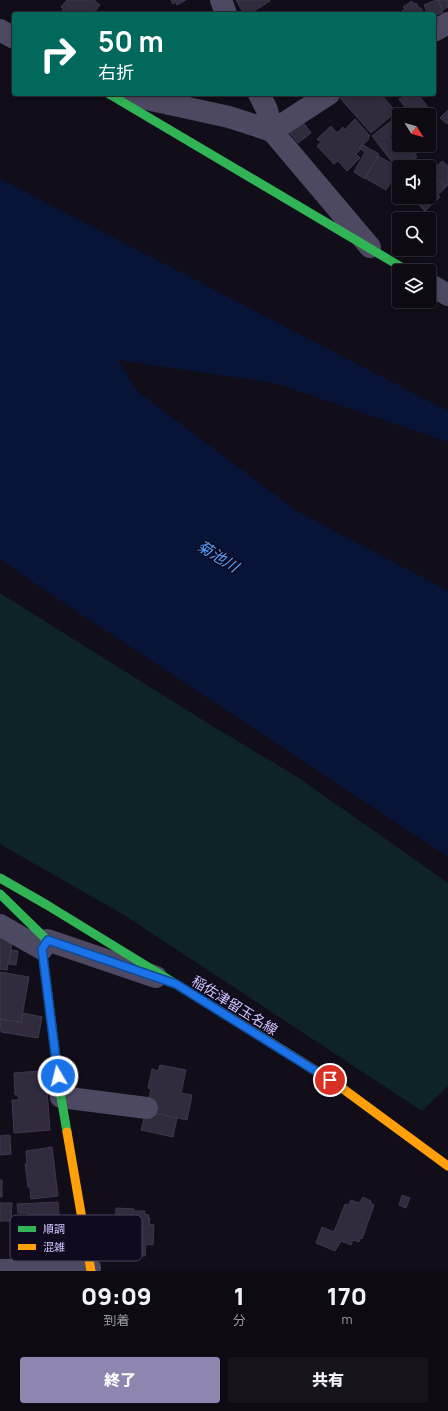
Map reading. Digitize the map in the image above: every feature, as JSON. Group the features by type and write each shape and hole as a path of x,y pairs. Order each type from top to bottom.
{"street":[{"path":"221,0 225,12"},
{"path":"436,30 448,23"},
{"path":"0,30 12,37"},
{"path":"112,96 396,264"},
{"path":"133,96 229,117 272,131"},
{"path":"260,96 267,110 272,131 372,250"},
{"path":"272,131 326,96"},
{"path":"436,288 448,295"},
{"name":"稲佐津留玉名線","path":"0,878 47,905 330,1080 448,1166"},
{"path":"0,894 44,944 61,1096 81,1215"},
{"path":"0,925 44,944 176,984"},
{"path":"61,1096 147,1108"},
{"path":"0,1270 90,1269"}],"green space":[{"path":"0,593 214,727 296,776 448,883 448,1086 422,1111 124,915 0,844"}],"water":[{"name":"菊池川","path":"0,179 448,411 448,442 275,383 118,360 137,391 297,511 448,591 448,857 0,559"}],"building":[{"path":"67,0 94,0 100,5 95,12 63,12 62,11 64,9 61,7"},
{"path":"171,0 186,0 177,5 176,2 173,4"},
{"path":"236,0 270,1 252,12 243,12"},
{"path":"438,0 443,12 436,15 436,12 427,12 424,5"},
{"path":"438,0 448,0 448,7 442,10"},
{"path":"412,1 414,4 416,3 419,8 421,8 423,12 400,12 405,9 403,7"},
{"path":"342,96 383,96 393,108 392,115 371,133 340,98"},
{"path":"407,96 419,96 428,108 406,108 399,99"},
{"path":"448,110 448,122 447,124 440,118"},
{"path":"355,119 370,136 368,137 369,139 359,148 361,149 356,154 360,158 347,171 338,161 334,164 317,146 321,142 317,139 331,126 337,133 343,127 345,130"},
{"path":"302,121 311,133 298,143 289,132"},
{"path":"391,121 392,134 389,137 392,141 392,152 413,152 417,157 413,160 392,160 392,162 372,136"},
{"path":"363,145 379,154 365,179 354,172 365,152 359,148"},
{"path":"378,156 392,164 392,181 386,190 365,178"},
{"path":"442,161 448,166 448,185 446,187 436,177 436,167"},
{"path":"436,177 446,187 438,195 440,197 436,201"},
{"path":"418,204 432,204 425,211"},
{"path":"0,937 13,939 7,970 0,969"},
{"path":"11,950 18,951 16,965 9,964"},
{"path":"0,972 29,977 21,1022 0,1019"},
{"path":"23,1013 42,1017 38,1038 1,1032 0,1019 21,1023"},
{"path":"160,1065 186,1070 181,1093 192,1095 187,1120 146,1111 151,1089 148,1088 152,1069 158,1071"},
{"path":"40,1071 40,1074 48,1074 48,1086 44,1086 45,1090 47,1090 50,1130 14,1133 12,1100 19,1100 18,1095 15,1095 14,1073"},
{"path":"146,1111 177,1118 173,1137 141,1130"},
{"path":"10,1135 11,1154 0,1155 0,1136"},
{"path":"52,1147 58,1196 31,1199 25,1164 27,1163 26,1151"},
{"path":"0,1180 2,1180 2,1197 0,1197"},
{"path":"402,1195 410,1198 406,1208 399,1205"},
{"path":"363,1197 371,1201 370,1203 374,1205 362,1239 360,1238 359,1242 353,1240 351,1245 341,1241 335,1251 316,1243 322,1227 334,1232 345,1204 349,1205 351,1200 359,1203"},
{"path":"58,1202 59,1215 28,1215 28,1213 18,1213 17,1204"},
{"path":"0,1203 12,1203 10,1221 0,1221"},
{"path":"116,1208 145,1211 144,1214 149,1215 149,1224 154,1225 153,1245 146,1244 145,1256 142,1256 142,1215 116,1215"},
{"path":"14,1261 56,1261 56,1263 14,1265"}],"traffic: fast":[{"path":"112,96 396,264"},
{"path":"0,878 47,905 220,1011"},
{"path":"0,894 47,940 42,949 61,1097 67,1132"}],"traffic: slow":[{"path":"220,1011 331,1080 448,1166"},
{"path":"67,1132 81,1215"},
{"path":"89,1261 91,1271"}],"route":[{"path":"58,1076 42,949 48,940 176,984 330,1080"}]}
